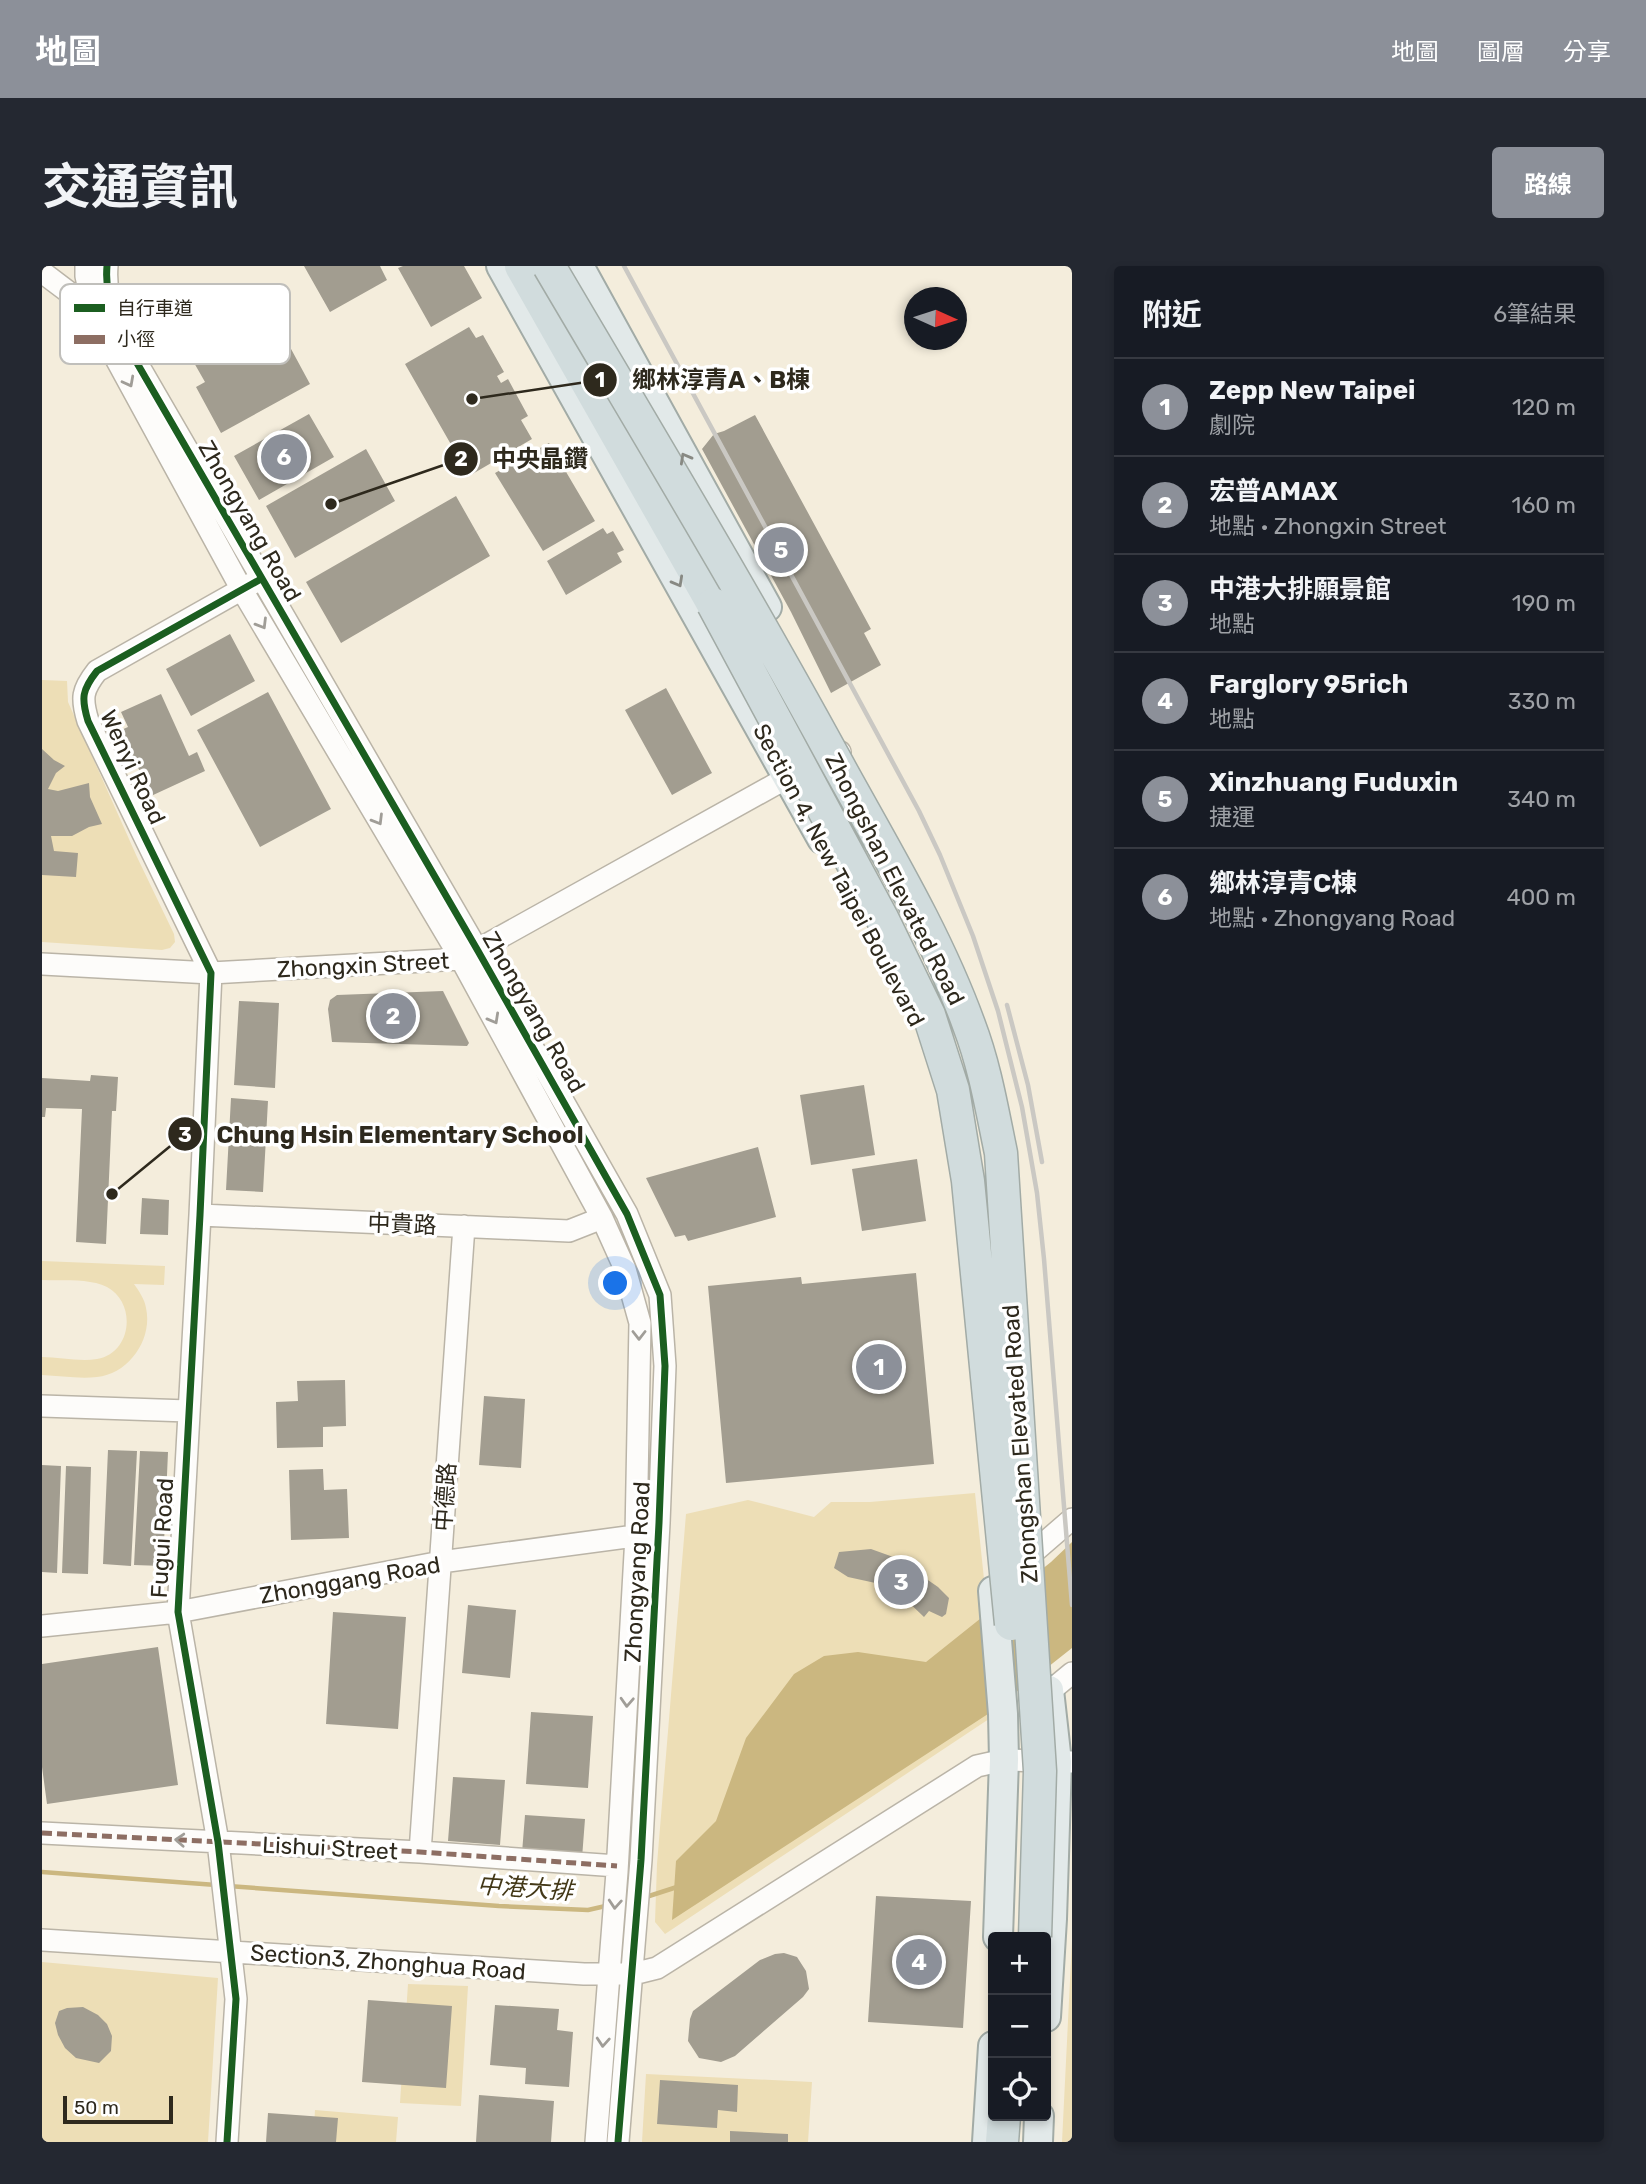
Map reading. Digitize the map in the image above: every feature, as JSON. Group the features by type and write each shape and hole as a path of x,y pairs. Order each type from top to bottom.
{"highway":[{"name":"Zhongshan Elevated Road","path":"521,266 713,604 882,918 929,1015 953,1090 968,1181 1016,1672 1020,1768 1015,1932"},
{"name":"Zhongshan Elevated Road","path":"550,266 791,680 921,917 970,1026 987,1084 1001,1153 1034,1658 1040,1771 1035,1932"},
{"path":"713,604 808,745 921,959 955,1035 971,1090 980,1135 1014,1573"},
{"path":"1002,2142 1004,2121"},
{"path":"1022,2142 1024,2121"}],"main road":[{"name":"Section 4, New Taipei Boulevard","path":"501,266 868,920 915,1010 929,1047 946,1105 954,1154 964,1258 1014,1573 1026,1702 1038,1756"},
{"name":"Section 4, New Taipei Boulevard","path":"538,266 723,587 863,799 972,1004 988,1054 1002,1115 1008,1159 1014,1573 1025,1614 1038,1756"},
{"name":"Section 4, New Taipei Boulevard","path":"572,266 592,358"},
{"name":"Section 4, New Taipei Boulevard","path":"579,266 783,636 835,754"},
{"path":"868,920 869,906 880,896 896,890 911,890"},
{"name":"Section 4, New Taipei Boulevard","path":"1026,1702 1038,1756"},
{"path":"999,1932 1038,1756"},
{"path":"1023,1932 1038,1756"},
{"path":"1038,1756 1052,1919 1047,1995"},
{"path":"987,2142 992,2058"},
{"path":"1011,2142 1013,2121"},
{"path":"1038,2142 1040,2121"}],"street":[{"name":"Zhongyang Road","path":"86,266 88,284"},
{"name":"Zhongyang Road","path":"107,266 107,284"},
{"path":"42,272 60,286"},
{"name":"Zhongyang Road","path":"119,364 242,590 470,955 627,1214 660,1295 665,1366 658,1533 641,1860 618,2142"},
{"name":"Zhongyang Road","path":"137,364 261,579 470,955 602,1219 625,1269 640,1323 636,1536 613,1935 596,2142"},
{"name":"Wenyi Road","path":"211,973 88,721 82,702 87,683 97,670 261,579"},
{"name":"Zhongxin Street","path":"42,964 211,973 470,955 835,754"},
{"name":"Fugui Road","path":"211,973 178,1612 218,1842 236,1999 227,2142"},
{"name":"中貴路","path":"200,1215 569,1231 602,1219"},
{"name":"中德路","path":"419,1852 464,1226"},
{"path":"42,1406 188,1411"},
{"path":"1014,1573 1072,1519"},
{"name":"Zhonggang Road","path":"42,1626 178,1612 441,1562 658,1533"},
{"path":"1026,1702 1072,1673"},
{"path":"633,1974 657,1968 977,1766 1038,1756"},
{"name":"Lishui Street","path":"42,1833 419,1852 617,1869"},
{"name":"Section3, Zhonghua Road","path":"42,1940 633,1974"}],"shaded area":[{"path":"42,680 67,681 68,702 174,934 175,942 170,948 162,950 42,942"},
{"path":"42,1261 165,1266 164,1285 134,1284 142,1296 147,1320 142,1343 128,1362 109,1374 97,1377 42,1375 42,1357 90,1360 109,1355 123,1338 126,1315 117,1294 100,1284 42,1280"},
{"path":"975,1493 998,1713 665,1934 655,1922 657,1864 686,1514 748,1500 814,1517 831,1502 870,1502"},
{"path":"1072,1542 1072,1648 991,1712 672,1920 676,1861 716,1821 746,1738 794,1674 824,1656 858,1652 926,1662 1051,1562"},
{"path":"1072,1940 1072,2142 1062,2142"},
{"path":"42,1962 218,1978 208,2142 42,2142"},
{"path":"408,1984 468,1986 461,2106 400,2103"},
{"path":"646,2074 812,2082 808,2142 642,2142"},
{"path":"315,2110 398,2117 396,2142 313,2142"}],"building":[{"path":"304,266 380,266 387,280 330,312"},
{"path":"464,266 482,298 431,327 398,268"},
{"path":"469,327 476,338 483,335 504,372 497,376 501,383 508,379 528,416 521,420 532,439 469,476 405,364"},
{"path":"290,347 310,384 221,433 196,387 205,382 195,364 290,364"},
{"path":"309,414 334,457 259,500 234,456"},
{"path":"755,415 871,629 864,633 881,665 831,693 791,612 702,449 714,434"},
{"path":"549,443 595,521 543,551 495,473"},
{"path":"366,449 395,501 295,558 266,506"},
{"path":"456,496 490,556 341,643 306,582"},
{"path":"603,528 607,534 613,531 624,550 617,553 622,562 566,595 547,561"},
{"path":"230,634 255,681 191,716 166,669"},
{"path":"666,688 712,773 672,795 625,710"},
{"path":"268,692 331,809 260,847 197,730"},
{"path":"161,694 189,756 197,752 205,771 151,796 121,730 128,727 121,712"},
{"path":"42,749 65,766 56,773 48,789 58,791 89,783 90,797 102,824 72,836 51,836 54,851 78,853 76,877 42,875"},
{"path":"443,991 469,1043 467,1046 332,1042 328,1009 330,1000 337,995"},
{"path":"239,1001 279,1003 275,1088 234,1085"},
{"path":"91,1075 118,1077 116,1111 112,1111 106,1244 76,1242 82,1109 46,1108 45,1117 42,1117 42,1078 90,1081"},
{"path":"864,1085 875,1155 811,1165 800,1095"},
{"path":"231,1098 268,1101 263,1192 226,1190"},
{"path":"758,1147 776,1217 688,1241 685,1235 675,1237 646,1178"},
{"path":"917,1159 926,1221 862,1231 852,1169"},
{"path":"142,1198 169,1200 168,1235 140,1234"},
{"path":"916,1273 934,1464 726,1483 708,1286 801,1277 802,1284"},
{"path":"345,1380 346,1426 323,1427 323,1447 277,1448 276,1402 298,1401 297,1381"},
{"path":"484,1396 525,1399 521,1468 479,1465"},
{"path":"108,1450 137,1451 131,1566 103,1564"},
{"path":"140,1451 168,1452 163,1566 134,1565"},
{"path":"42,1465 61,1466 57,1573 42,1572"},
{"path":"66,1466 91,1467 88,1574 62,1573"},
{"path":"323,1469 324,1490 347,1489 349,1538 291,1540 289,1470"},
{"path":"871,1549 896,1558 938,1587 949,1598 946,1614 942,1617 929,1611 924,1617 901,1595 880,1584 848,1577 834,1568 839,1552"},
{"path":"468,1605 516,1610 510,1678 462,1673"},
{"path":"333,1612 406,1617 398,1729 326,1724"},
{"path":"158,1647 178,1785 47,1804 42,1767 42,1664"},
{"path":"531,1712 593,1716 588,1788 526,1784"},
{"path":"453,1777 505,1780 500,1845 448,1841"},
{"path":"525,1815 585,1819 582,1858 522,1853"},
{"path":"876,1896 971,1901 963,2028 868,2022"},
{"path":"784,1953 797,1957 806,1971 809,1989 803,1997 735,2056 721,2062 699,2058 688,2041 693,2011 760,1960"},
{"path":"368,2000 452,2006 446,2088 362,2082"},
{"path":"495,2005 559,2009 557,2030 573,2032 569,2087 525,2084 526,2068 490,2065"},
{"path":"83,2007 98,2015 107,2024 112,2036 111,2051 99,2063 76,2058 65,2048 58,2035 55,2023 59,2011"},
{"path":"660,2080 738,2085 737,2112 718,2110 717,2128 657,2124"},
{"path":"479,2095 554,2101 551,2142 476,2142"},
{"path":"268,2113 338,2118 336,2142 266,2142"},
{"path":"730,2131 788,2134 788,2142 730,2142"}],"waterway":[{"name":"中港大排","path":"42,1872 216,1885"},
{"name":"中港大排","path":"228,1886 499,1906 588,1910 610,1905"},
{"name":"中港大排","path":"646,1897 677,1887"}],"railway":[{"path":"624,266 919,811 973,936 998,1011 1022,1107 1037,1193 1072,1605"},
{"path":"1007,1005 1028,1085 1042,1162"}],"marked path":[{"path":"42,1833 420,1852 617,1866"}],"cycle path":[{"path":"107,266 107,284"},
{"path":"138,364 478,951 627,1214 660,1295 665,1366 659,1523 641,1860 618,2142"},
{"path":"227,2142 236,1999 218,1842 178,1612 211,973 88,721 84,700 88,684 97,671 261,579"}],"place":[{"name":"鄉林淳青A、B棟","path":"472,399"},
{"name":"鄉林淳青C棟","path":"284,457"},
{"name":"中央晶鑽","path":"331,504"},
{"name":"Xinzhuang Fuduxin","path":"781,550"},
{"name":"宏普AMAX","path":"393,1016"},
{"name":"Chung Hsin Elementary School","path":"112,1194"},
{"name":"Zepp New Taipei","path":"879,1367"},
{"name":"中港大排願景館","path":"901,1582"},
{"name":"Farglory 95rich","path":"919,1962"}]}
